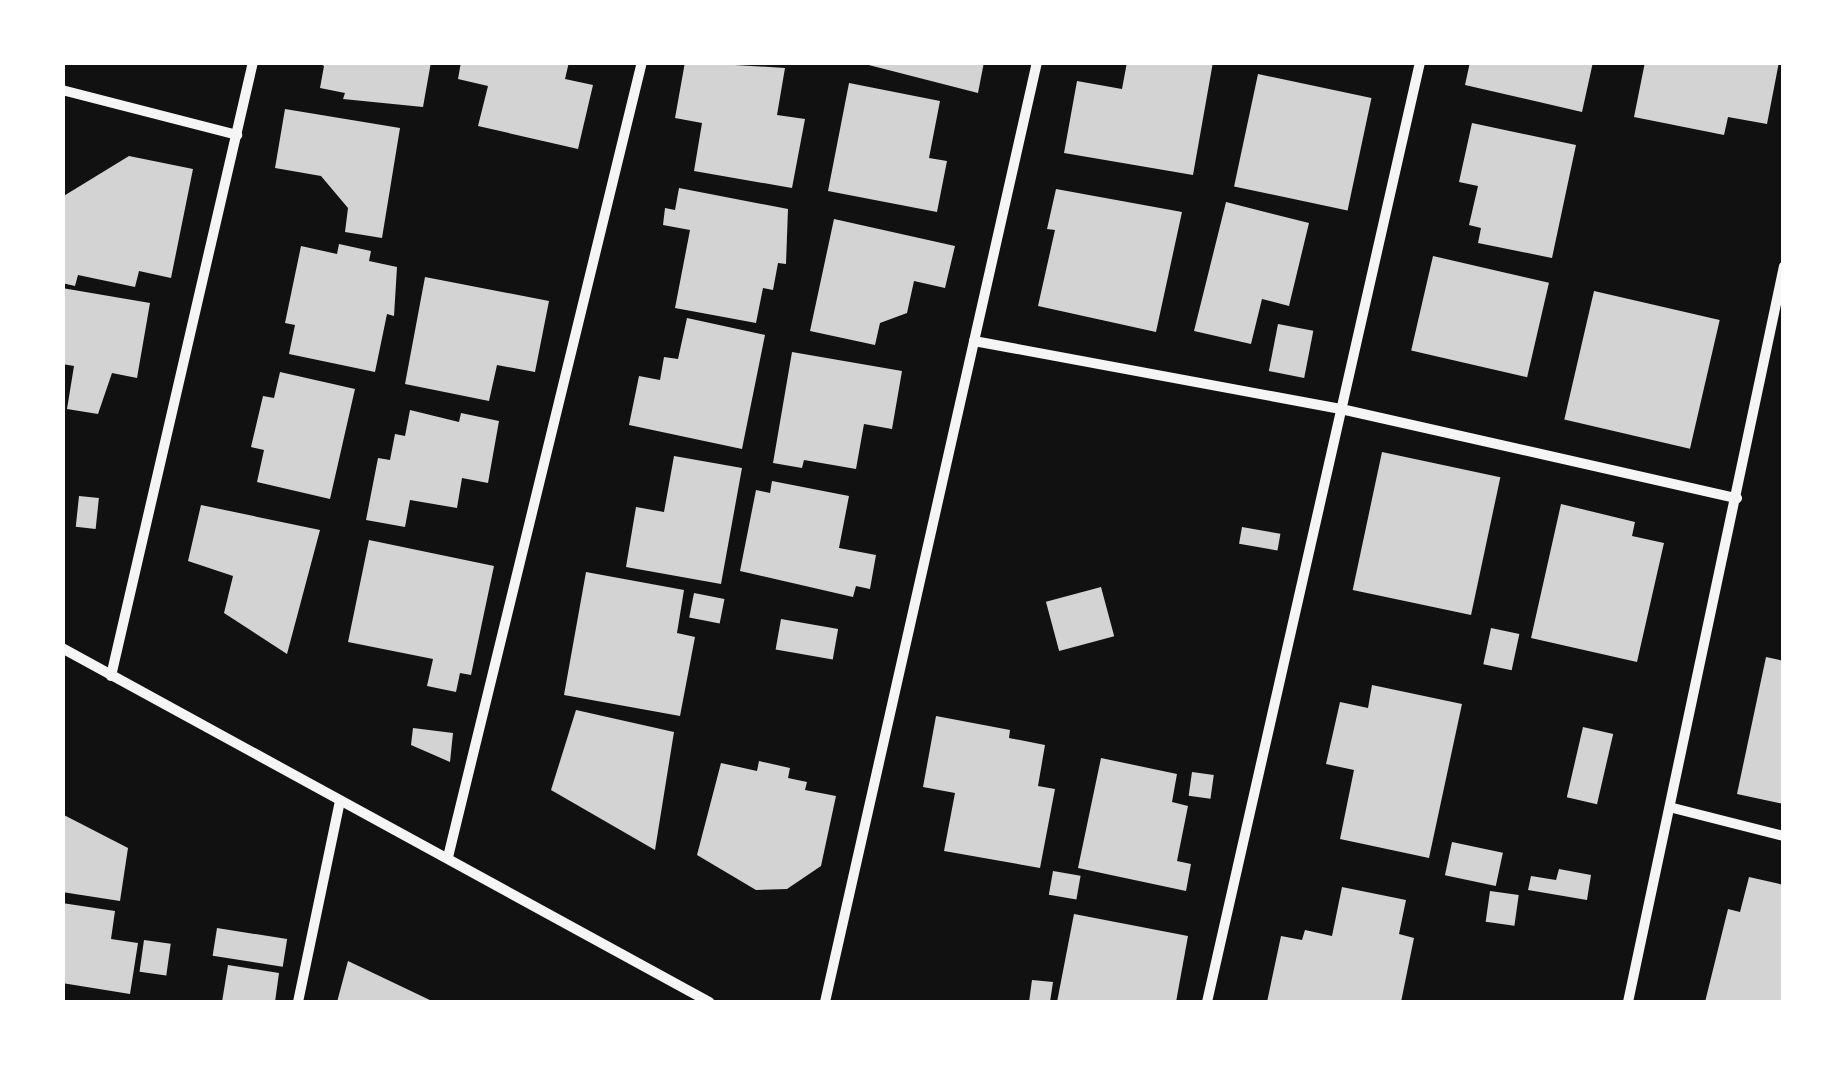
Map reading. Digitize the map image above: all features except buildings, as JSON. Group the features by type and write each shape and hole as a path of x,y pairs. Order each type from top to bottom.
{"street":[{"path":"112,676 253,62"},
{"path":"448,857 642,62"},
{"path":"825,1002 1037,62"},
{"path":"1207,1002 1420,62"},
{"path":"62,90 236,135"},
{"path":"1628,1002 1673,808 1784,266"},
{"path":"974,341 1341,409 1737,498"},
{"path":"62,664 64,649 448,857 687,997 709,1002"},
{"path":"298,1002 340,801"},
{"path":"1673,808 1784,836"}]}
